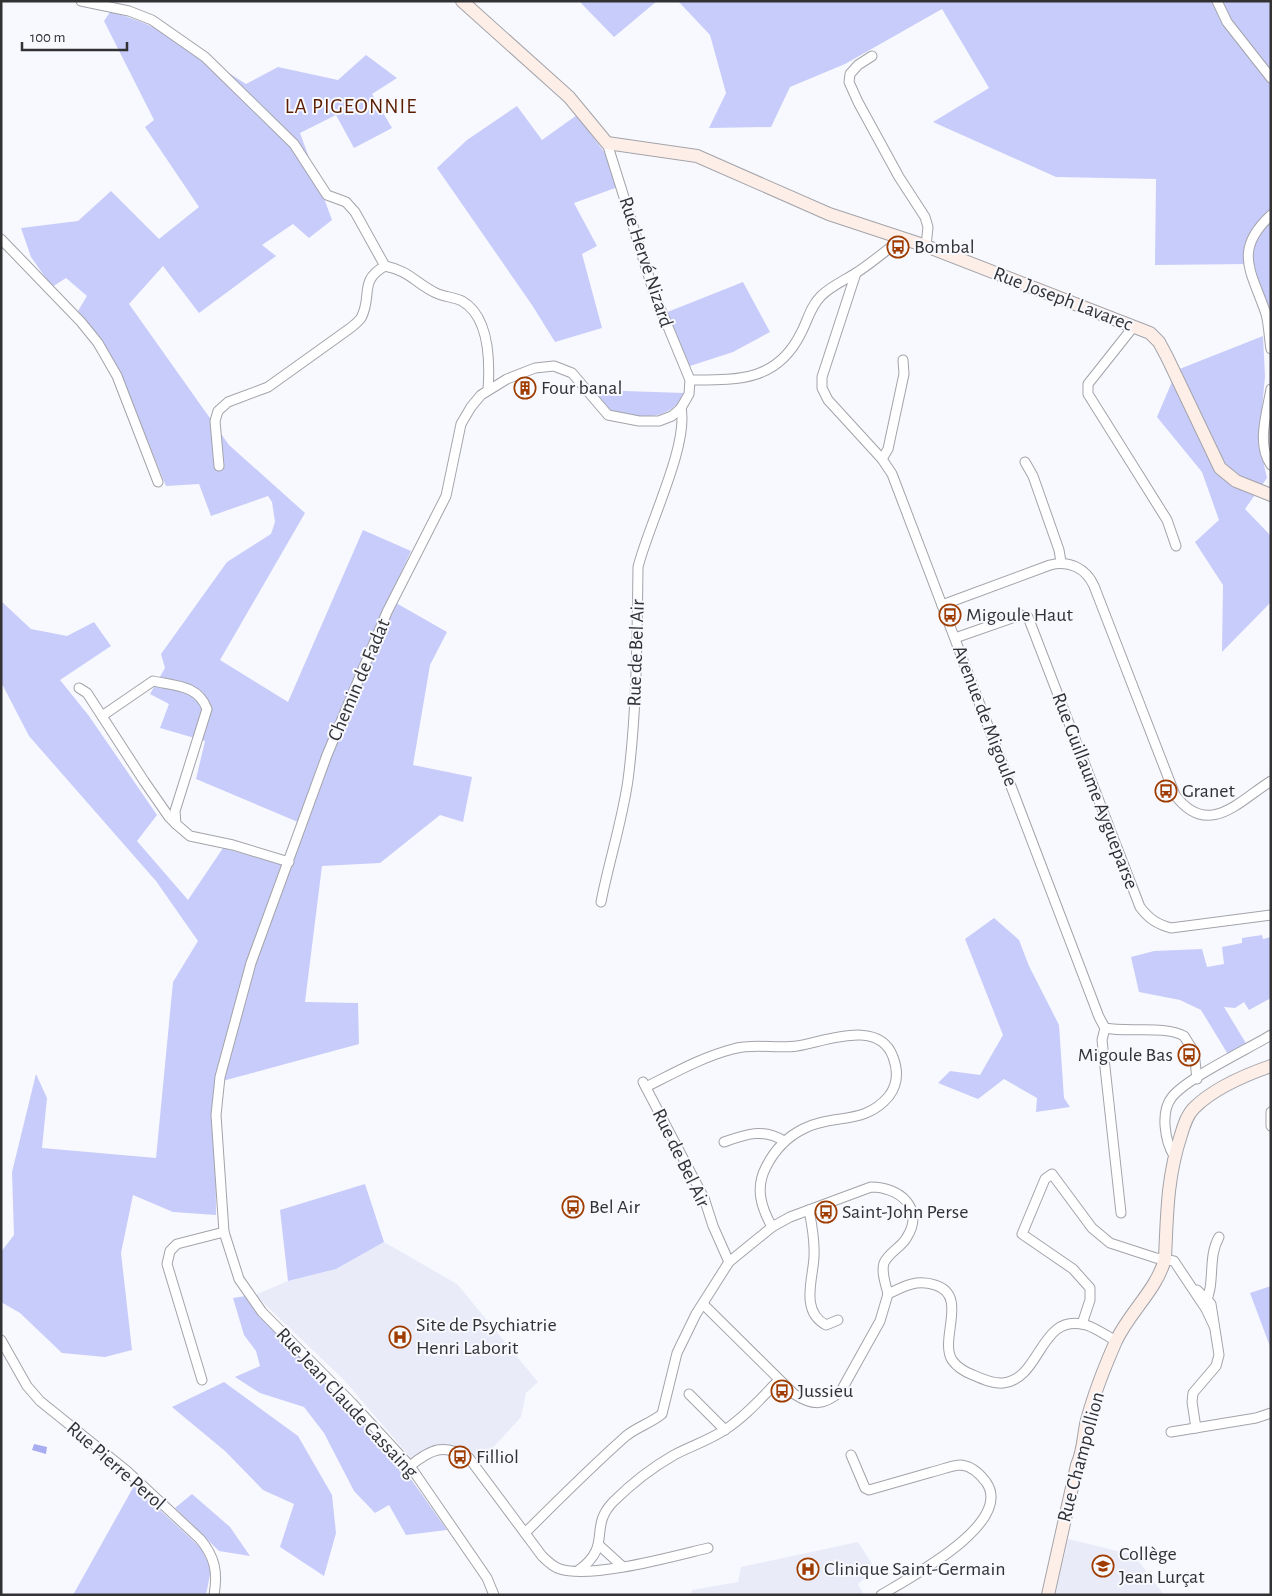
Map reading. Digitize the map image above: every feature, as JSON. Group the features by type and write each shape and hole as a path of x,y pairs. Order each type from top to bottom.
{"street":[{"path":"81,1 129,11 152,20 205,57 294,144 327,195 346,202 356,212 385,266"},
{"path":"462,1 569,97 607,143"},
{"path":"1217,1 1227,22 1271,78"},
{"path":"872,56 858,65 850,74 849,82 899,177 925,217 928,227 926,246"},
{"name":"Rue Joseph Lavarec","path":"607,143 697,156 807,205 926,246 1150,333 1159,342 1220,468 1236,481 1271,495"},
{"name":"Rue Hervé Nizard","path":"607,143 654,293 690,380"},
{"path":"1271,215 1252,235 1248,247 1248,265 1267,317 1271,349"},
{"path":"681,408 689,394 690,380 730,381 769,369 786,357 802,333 811,308 829,290 856,273 896,243 900,237"},
{"path":"1,239 81,322 98,343 117,376 158,482"},
{"path":"219,466 215,422 218,411 228,402 268,387 349,329 361,318 368,281 375,272 385,266 401,269 436,293 461,301 474,311 487,346 490,368 488,390"},
{"name":"Avenue de Migoule","path":"856,273 822,377 822,388 828,400 882,460 892,474 1099,1017 1105,1028"},
{"path":"829,290 848,294"},
{"path":"1134,326 1088,384 1088,394 1167,520 1176,546"},
{"path":"882,460 888,449 902,384 903,360"},
{"name":"Chemin de Fadat","path":"224,1232 216,1115 220,1077 251,963 327,755 387,612 446,496 461,424 471,407 488,390 535,368 554,366 572,372 583,382 599,406 608,414 639,422 659,421 672,416 681,408"},
{"path":"1271,389 1263,442 1267,459 1271,466"},
{"name":"Rue de Bel Air","path":"600,902 620,828 628,779 633,725 638,568 644,543 681,442 684,419 681,408"},
{"path":"1025,462 1033,476 1059,550 1061,562"},
{"path":"942,605 1061,562 1075,566 1090,576 1175,796 1185,808 1198,814 1215,815 1230,810 1271,781"},
{"name":"Rue Guillaume Aygueparse","path":"955,638 1021,615 1028,617 1140,907 1148,917 1159,924 1172,928 1271,914"},
{"path":"102,716 153,681 195,691 203,698 207,709 175,811 176,824"},
{"path":"79,688 86,693 102,716 159,803 176,824 190,836 233,845 289,862"},
{"path":"1122,1213 1102,1040 1105,1028 1119,1031 1172,1032 1184,1036 1189,1040 1194,1052 1197,1079"},
{"name":"Rue de Bel Air","path":"729,1262 712,1226 704,1198 644,1085 696,1062 734,1048 770,1045 796,1046 848,1035 868,1036 880,1041 891,1051 897,1076 892,1091 880,1106 860,1116 821,1122 802,1129 784,1141"},
{"path":"1174,1156 1169,1147 1166,1111 1174,1096 1197,1079 1271,1035"},
{"name":"Rue Champollion","path":"1048,1595 1078,1465 1082,1455 1087,1419 1116,1341 1124,1326 1153,1288 1161,1273 1165,1259 1168,1186 1174,1156 1185,1123 1194,1108 1221,1089 1252,1073 1271,1066"},
{"path":"1271,1112 1271,1126"},
{"path":"724,1142 754,1132 766,1133 784,1141 771,1158 759,1187 761,1204 772,1227"},
{"path":"1082,1324 1090,1300 1090,1288 1073,1269 1022,1234 1048,1175 1052,1174 1092,1228 1110,1243 1156,1258 1174,1261 1192,1287 1213,1311 1219,1360 1193,1393 1192,1402 1196,1428"},
{"path":"525,1533 598,1461 638,1426 655,1420 662,1414 677,1353 703,1304 729,1262 772,1227 809,1210 871,1188 885,1187 896,1191 905,1199 912,1211 912,1224 907,1238 884,1264 884,1278 888,1294 880,1321 841,1391 831,1399 819,1403 807,1402 794,1394 703,1304"},
{"path":"809,1210 814,1257 808,1288 811,1305 819,1321 826,1324 838,1320"},
{"path":"202,1380 168,1264 170,1251 177,1244 224,1232"},
{"name":"Rue Jean Claude Cassaing","path":"224,1232 240,1279 262,1312 352,1402 410,1466 487,1578 494,1595"},
{"path":"1206,1302 1211,1290 1214,1247 1219,1237"},
{"path":"888,1294 907,1285 924,1281 942,1287 950,1297 953,1311 948,1345 952,1359 964,1371 988,1381 1002,1384 1020,1378 1052,1332 1062,1325 1082,1324 1116,1341"},
{"name":"Rue Pierre Perol","path":"1,1340 27,1386 40,1401 127,1471 200,1539 209,1550 216,1566 214,1595"},
{"path":"579,1570 591,1562 600,1546 600,1524 603,1514 614,1502 660,1464 739,1420 779,1380"},
{"path":"689,1394 724,1430"},
{"path":"1171,1432 1271,1414"},
{"path":"410,1466 422,1456 438,1449 458,1451 473,1463 550,1564 560,1569 603,1570 708,1548"},
{"path":"851,1455 865,1488 869,1490 962,1465 978,1471 987,1484 991,1499 987,1513 969,1536 954,1549 881,1595"},
{"path":"600,1546 622,1566"}],"shaded area":[{"path":"579,1 657,1 614,37"},
{"path":"678,1 1271,1 1271,311 1251,264 1155,265 1156,179 1056,177 933,122 989,88 942,9 845,64 790,87 771,127 709,128 726,93 710,35"},
{"path":"110,12 128,17 164,32 246,84 278,67 338,80 366,55 397,78 372,94 392,128 354,148 336,115 300,133 332,220 309,238 293,224 262,245 276,256 199,313 163,266 129,304 229,445 305,513 220,660 288,702 363,530 411,551 389,599 447,632 430,665 413,765 472,777 463,822 440,815 380,863 322,866 305,1002 358,1003 359,1044 215,1083 216,1215 173,1212 133,1195 121,1253 132,1350 105,1357 62,1353 20,1313 1,1302 1,1252 14,1235 12,1172 36,1074 47,1098 42,1148 156,1158 173,982 198,941 156,881 29,736 1,682 1,601 31,629 67,636 94,622 111,646 60,680 89,716 157,815 137,841 188,900 223,848 290,867 305,825 196,779 205,741 160,728 169,704 150,694 165,668 161,654 227,562 271,534 275,522 272,502 268,496 211,516 199,484 166,486 118,369 78,311 87,296 66,278 52,287 31,257 21,228 78,221 111,191 159,239 199,207 145,127 154,120 104,21"},
{"path":"517,106 542,140 577,115 610,160 618,187 574,203 597,246 582,254 602,328 555,342 532,305 437,168 467,140"},
{"path":"743,282 770,332 733,352 690,366 665,313"},
{"path":"1263,336 1265,376 1259,443 1267,478 1245,509 1271,536 1271,602 1222,652 1223,585 1195,542 1219,520 1202,472 1157,417 1177,370"},
{"path":"594,390 685,393 678,403 662,414 642,416 610,411"},
{"path":"994,918 1019,940 1029,966 1059,1025 1064,1098 1070,1107 1036,1112 1037,1098 1004,1079 978,1099 938,1083 950,1071 980,1075 1003,1035 965,939"},
{"path":"1262,935 1263,939 1271,937 1271,998 1249,1010 1244,1002 1235,1008 1224,1007 1247,1045 1229,1056 1201,1010 1180,1000 1139,992 1131,957 1154,951 1202,949 1207,967 1224,964 1222,947 1242,943 1242,938"},
{"path":"365,1184 384,1242 336,1269 288,1281 280,1210"},
{"name":"Site de Psychiatrie Henri Laborit","path":"384,1242 457,1284 538,1382 526,1393 521,1417 480,1462 469,1451 451,1445 433,1446 411,1458 343,1379 255,1295 288,1281 336,1269"},
{"path":"1271,1286 1271,1349 1250,1293"},
{"path":"246,1296 257,1312 401,1465 447,1530 406,1535 389,1505 375,1513 354,1491 324,1433 304,1407 260,1393 235,1377 260,1366 256,1351 244,1335 233,1298"},
{"path":"224,1382 298,1436 332,1495 336,1533 324,1576 280,1547 294,1504 263,1490 225,1451 172,1407"},
{"path":"34,1444 47,1447 46,1454 32,1450"},
{"path":"134,1486 201,1548 211,1569 206,1595 73,1595"},
{"path":"192,1494 230,1527 250,1556 219,1551 175,1508"},
{"name":"Collège Jean Lurçat","path":"1068,1539 1134,1555 1164,1595 1055,1595"},
{"name":"Clinique Saint-Germain","path":"858,1542 876,1570 858,1584 864,1595 691,1595 692,1590 738,1582 741,1567"}],"place":[{"name":"Bombal","path":"898,247"},
{"name":"Four banal","path":"525,388"},
{"name":"Migoule Haut","path":"950,615"},
{"name":"Granet","path":"1166,791"},
{"name":"Migoule Bas","path":"1189,1055"},
{"name":"Bel Air","path":"573,1207"},
{"name":"Saint-John Perse","path":"826,1212"},
{"name":"Site de Psychiatrie Henri Laborit","path":"400,1337"},
{"name":"Jussieu","path":"782,1391"},
{"name":"Filliol","path":"460,1457"},
{"name":"Collège Jean Lurçat","path":"1103,1566"},
{"name":"Clinique Saint-Germain","path":"808,1569"}],"district":[{"name":"LA PIGEONNIE","path":"351,106"}]}
